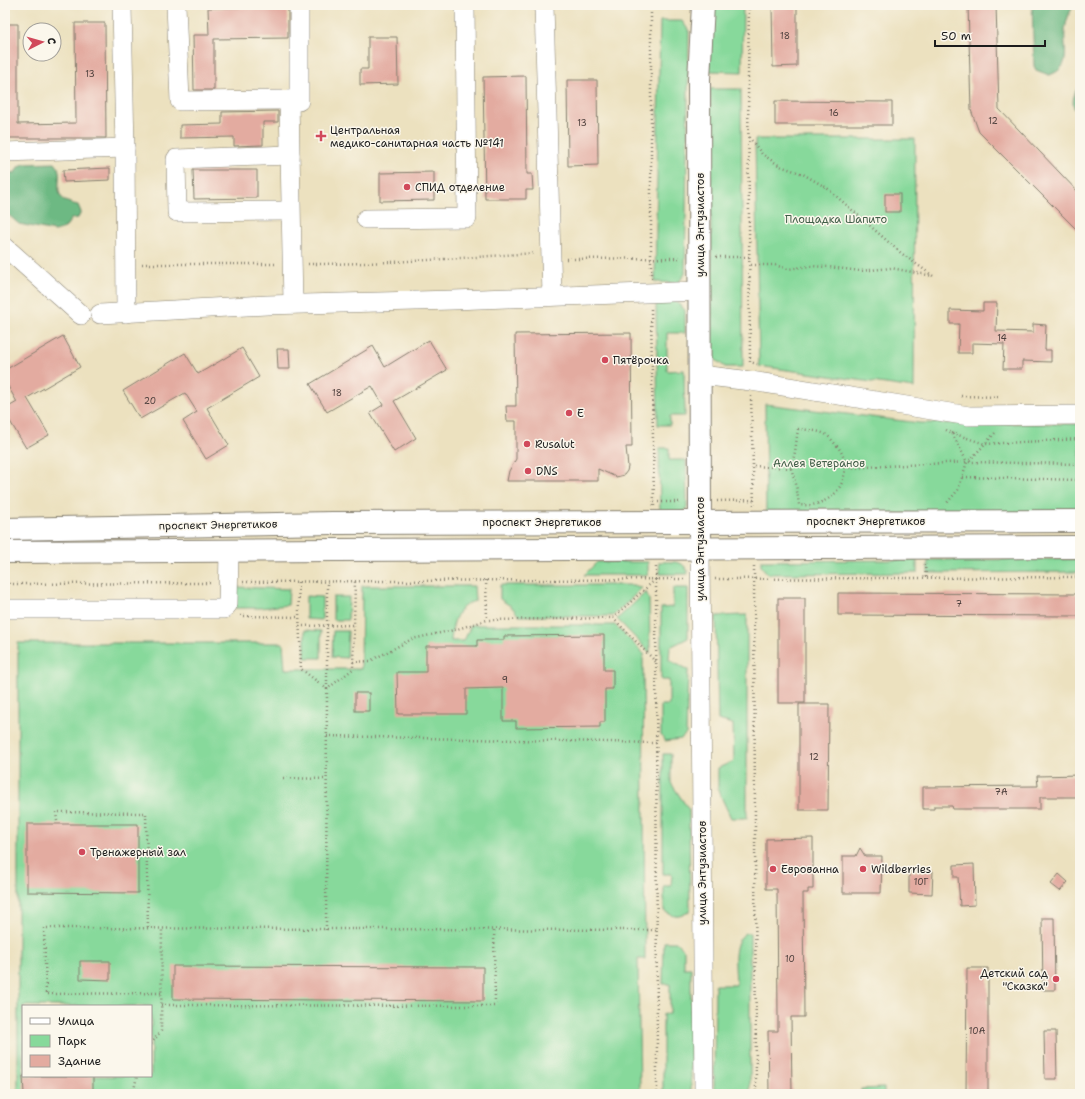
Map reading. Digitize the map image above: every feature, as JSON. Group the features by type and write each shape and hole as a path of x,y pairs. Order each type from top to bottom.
{"main road":[{"name":"улица Энтузиастов","path":"700,548 699,79 703,5"},
{"name":"проспект Энергетиков","path":"5,529 333,522 1080,521"},
{"path":"333,522 336,550"},
{"path":"229,525 229,551"},
{"path":"147,526 148,552"},
{"path":"5,552 1080,547"}],"street":[{"path":"122,5 126,312"},
{"path":"176,5 180,101 299,101 299,5"},
{"path":"366,220 467,218 465,5"},
{"path":"544,5 552,296"},
{"path":"289,100 293,304"},
{"path":"5,152 125,148"},
{"path":"290,155 176,159 177,212 290,211"},
{"path":"5,247 81,315"},
{"path":"100,314 293,304 700,291"},
{"path":"700,375 751,390 969,416 1080,415"},
{"name":"улица Энтузиастов","path":"700,548 704,1094"},
{"path":"5,609 224,608 228,604 229,551"}],"path":[{"path":"750,5 748,137 750,362 754,466 754,522"},
{"path":"748,137 762,154 780,166 803,174 827,188 902,253 933,276 892,268 860,272 829,267 810,266 788,269 766,264 750,265"},
{"path":"126,264 359,264 551,256 700,258 750,257"},
{"path":"750,362 758,364"},
{"path":"751,390 759,399"},
{"path":"957,396 1003,398"},
{"path":"922,521 943,508 958,490 967,462 1010,416"},
{"path":"940,427 952,434 984,444 1080,439"},
{"path":"798,429 818,432 826,435 842,453 845,468 844,480 836,492 826,500 807,506 799,505 796,484 791,468 798,429"},
{"path":"952,434 967,462"},
{"path":"845,468 967,462 1080,464"},
{"path":"754,466 791,468"},
{"path":"962,477 1080,480"},
{"path":"924,547 926,578"},
{"path":"754,548 756,1094"},
{"path":"5,584 1080,577"},
{"path":"353,662 370,661 412,639 454,630 487,620 612,618 656,579"},
{"path":"486,580 487,620"},
{"path":"327,689 353,669 355,581"},
{"path":"298,582 301,669 327,689"},
{"path":"326,930 327,582"},
{"path":"224,608 234,616 299,617"},
{"path":"612,618 656,663"},
{"path":"299,626 354,626"},
{"path":"327,736 656,743"},
{"path":"283,778 326,779"},
{"path":"57,821 56,812 146,812 148,929"},
{"path":"161,993 46,994 44,928 657,930"},
{"path":"152,1043 161,1031 162,929"},
{"path":"161,1005 495,1006 494,930"},
{"path":"133,1094 137,1077"}],"green space":[{"path":"712,5 743,5 742,72 709,71"},
{"path":"1032,5 1074,5 1065,27 1064,63 1056,72 1049,75 1036,70 1034,66"},
{"path":"660,21 682,21 689,31 685,274 678,283 655,282"},
{"path":"1080,85 1080,115 1074,109 1073,100"},
{"path":"710,89 741,89 743,367 725,367 712,357"},
{"name":"Площадка Шапито","path":"755,139 915,139 914,388 759,366"},
{"path":"55,163 59,171 60,196 70,203 78,205 81,212 78,218 71,219 65,228 55,231 19,224 5,212 5,172 15,173 18,167 24,164"},
{"path":"656,301 675,301 685,310 685,333 667,333 667,371 684,370 685,416 670,416 670,425 658,425"},
{"name":"Аллея Ветеранов","path":"765,404 920,423 1080,424 1080,513 766,515"},
{"path":"659,448 669,448 669,460 686,460 687,507 684,512 660,516"},
{"path":"1080,559 1080,572 928,573 928,560"},
{"path":"917,560 917,573 768,574 761,566 761,561"},
{"path":"597,562 648,562 648,575 584,575"},
{"path":"659,562 677,562 684,566 688,574 660,574"},
{"path":"500,585 634,585 642,588 613,616 519,616 512,607 500,599"},
{"path":"362,586 474,586 475,601 463,607 456,616 452,628 451,641 464,641 471,625 615,625 645,655 643,656 645,959 638,959 640,1094 18,1094 18,643 283,643 285,669 361,669"},
{"path":"235,587 289,589 288,605 260,608 235,608"},
{"path":"673,588 688,588 688,638 670,647 669,660 688,670 686,734 681,739 665,741 661,735 661,705 669,705 669,680 661,680 661,608 673,607"},
{"path":"646,592 649,599 650,653 617,619"},
{"path":"306,596 322,597 322,620 306,619"},
{"path":"333,597 349,597 348,620 333,620"},
{"path":"747,615 747,818 731,818 718,790 718,768 734,761 733,724 718,720 716,616"},
{"path":"305,630 321,631 321,658 305,658"},
{"path":"333,631 348,631 347,658 332,657"},
{"path":"663,754 671,754 671,783 689,810 690,911 683,915 677,916 671,915 664,911 664,886 671,886 672,874 663,874"},
{"path":"746,933 750,933 750,1094 714,1094 715,985 736,985 736,949 741,937"},
{"path":"664,942 676,942 684,950 684,968 691,968 691,1094 663,1094 663,1014 670,1014 670,984 663,984"},
{"path":"884,1088 884,1094 861,1094 861,1089"}],"building":[{"path":"772,5 797,5 797,66 773,67"},
{"path":"968,5 996,5 999,109 1080,194 1080,233 979,132 971,110"},
{"path":"288,7 288,38 214,39 214,90 194,90 193,35 209,35 208,8"},
{"path":"75,23 105,23 106,138 5,138 5,24 18,24 18,124 76,123"},
{"path":"368,37 397,37 398,84 360,85 360,69 368,69"},
{"path":"526,76 527,174 532,174 533,190 526,190 526,199 485,199 483,77"},
{"path":"567,80 597,80 598,165 568,166"},
{"path":"775,101 892,102 892,125 775,125"},
{"path":"278,111 278,122 263,122 263,145 234,146 234,137 180,138 180,125 222,124 222,112"},
{"path":"110,168 110,180 64,182 63,170"},
{"path":"193,170 257,170 257,198 194,199"},
{"name":"СПИД отделение","path":"434,172 434,200 380,201 380,173"},
{"path":"885,194 900,194 900,212 885,212"},
{"path":"983,303 997,303 996,331 1033,332 1033,324 1046,325 1045,350 1051,350 1051,362 1022,361 1022,369 1003,369 1004,344 972,343 972,353 958,353 959,324 950,324 950,310 983,311"},
{"name":"Е","path":"631,333 632,447 626,447 628,467 624,475 616,477 598,469 598,481 507,481 509,471 516,459 516,421 507,421 506,406 516,406 515,334"},
{"path":"63,336 80,367 27,398 49,435 26,448 5,413 5,409 17,402 5,381 5,370"},
{"path":"429,340 447,370 394,401 416,438 394,452 370,413 383,405 372,386 327,412 310,384 373,346 385,367"},
{"path":"242,348 259,377 207,408 229,445 206,459 183,421 197,412 185,393 140,419 123,391 185,353 198,374"},
{"path":"277,349 289,349 290,369 278,369"},
{"path":"838,593 1080,594 1080,616 838,615"},
{"path":"778,598 805,598 805,703 778,703"},
{"path":"604,635 604,670 613,670 613,689 605,689 605,722 600,722 600,727 516,728 516,721 503,721 503,688 466,689 466,714 398,714 397,672 426,672 426,646 477,646 477,640 504,640 504,636"},
{"path":"355,693 369,693 369,711 355,711"},
{"path":"799,704 829,704 828,810 799,810"},
{"path":"1080,775 1080,797 1040,797 1040,809 953,809 952,806 934,806 934,809 923,809 923,787 1038,786 1037,776"},
{"name":"Тренажерный зал","path":"27,824 138,824 138,893 27,892"},
{"path":"813,838 813,889 808,889 808,893 803,893 804,1017 791,1017 792,1094 769,1094 768,1031 778,1031 777,889 766,889 766,839"},
{"name":"Wildberries","path":"860,848 865,856 882,856 881,893 843,893 843,856 856,856"},
{"path":"974,864 975,905 960,906 958,877 954,877 954,865"},
{"path":"909,871 933,871 932,894 909,893"},
{"path":"1059,874 1068,882 1060,891 1051,884"},
{"path":"1042,918 1054,918 1055,990 1043,990"},
{"path":"80,961 110,961 110,980 80,979"},
{"path":"173,966 483,967 483,1001 173,999"},
{"path":"967,968 988,968 988,1094 966,1094"},
{"path":"1044,1031 1056,1031 1057,1079 1045,1079"},
{"path":"23,1077 93,1077 93,1094 24,1094"}],"place":[{"name":"Центральная медико-санитарная часть №141","path":"321,136"},
{"name":"СПИД отделение","path":"407,187"},
{"name":"Пятёрочка","path":"605,360"},
{"name":"Е","path":"569,413"},
{"name":"Rusalut","path":"527,444"},
{"name":"DNS","path":"528,471"},
{"name":"Тренажерный зал","path":"82,852"},
{"name":"Еврованна","path":"773,869"},
{"name":"Wildberries","path":"863,869"},
{"name":"Детский сад \"Сказка\"","path":"1056,979"}]}
